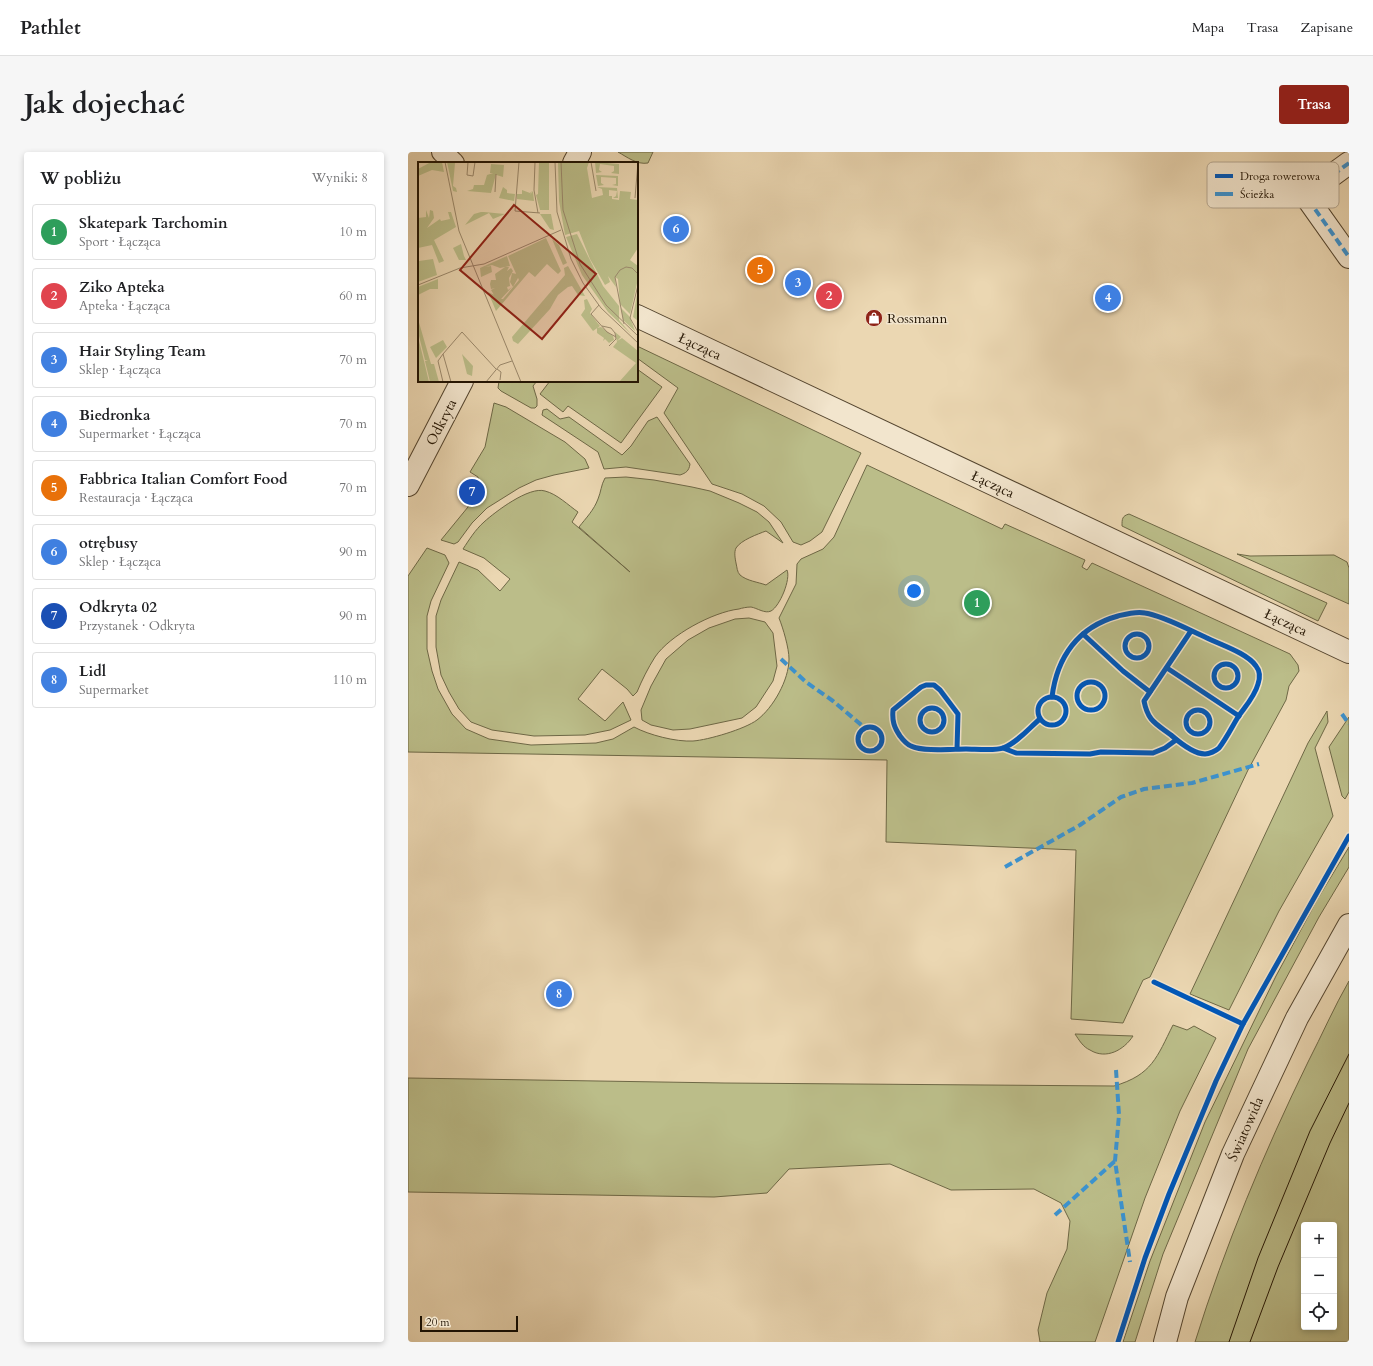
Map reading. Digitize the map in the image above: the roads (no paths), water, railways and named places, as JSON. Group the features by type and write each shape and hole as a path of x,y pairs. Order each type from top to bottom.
{"street":[{"path":"575,162 580,152"},
{"path":"1339,170 1349,163"},
{"path":"1314,208 1349,257"},
{"name":"Łącząca","path":"638,316 1349,652"},
{"name":"Odkryta","path":"408,485 461,382"},
{"name":"Światowida","path":"1165,1342 1177,1297 1233,1154 1297,1018 1349,925"}],"lane":[{"path":"442,152 453,162"}],"tram line":[{"path":"1229,1342 1258,1258 1310,1131 1349,1054"},
{"path":"1250,1342 1278,1267 1330,1143 1349,1103"}],"place":[{"name":"otrębusy","path":"676,229"},
{"name":"Fabbrica Italian Comfort Food","path":"760,270"},
{"name":"Hair Styling Team","path":"798,283"},
{"name":"Ziko Apteka","path":"829,296"},
{"name":"Biedronka","path":"1108,298"},
{"name":"Rossmann","path":"874,318"},
{"name":"Odkryta 02","path":"472,492"},
{"name":"Skatepark Tarchomin","path":"977,603"},
{"name":"Lidl","path":"559,994"}]}
